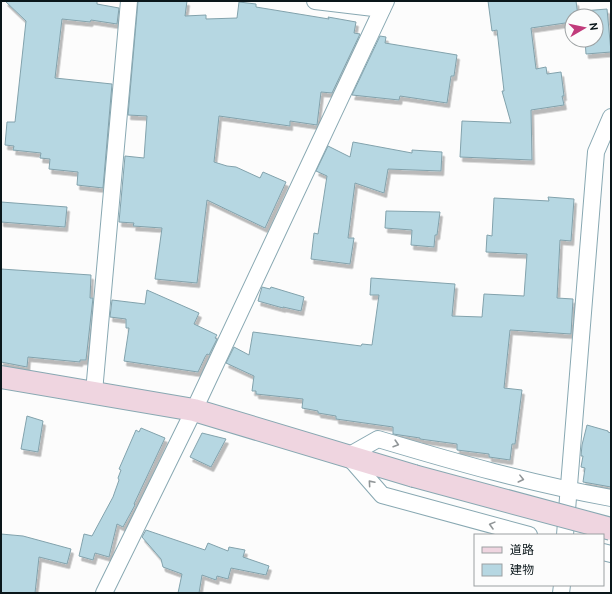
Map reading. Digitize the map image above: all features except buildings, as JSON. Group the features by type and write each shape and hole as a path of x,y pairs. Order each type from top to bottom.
{"street":[{"path":"94,392 128,1"},
{"path":"104,593 194,410 384,5 315,1"},
{"path":"565,534 596,152 611,117"},
{"path":"1,377 194,410 414,476 611,530"},
{"path":"348,456 378,439 449,460 569,490 611,498"},
{"path":"348,456 382,495 525,534"}]}
